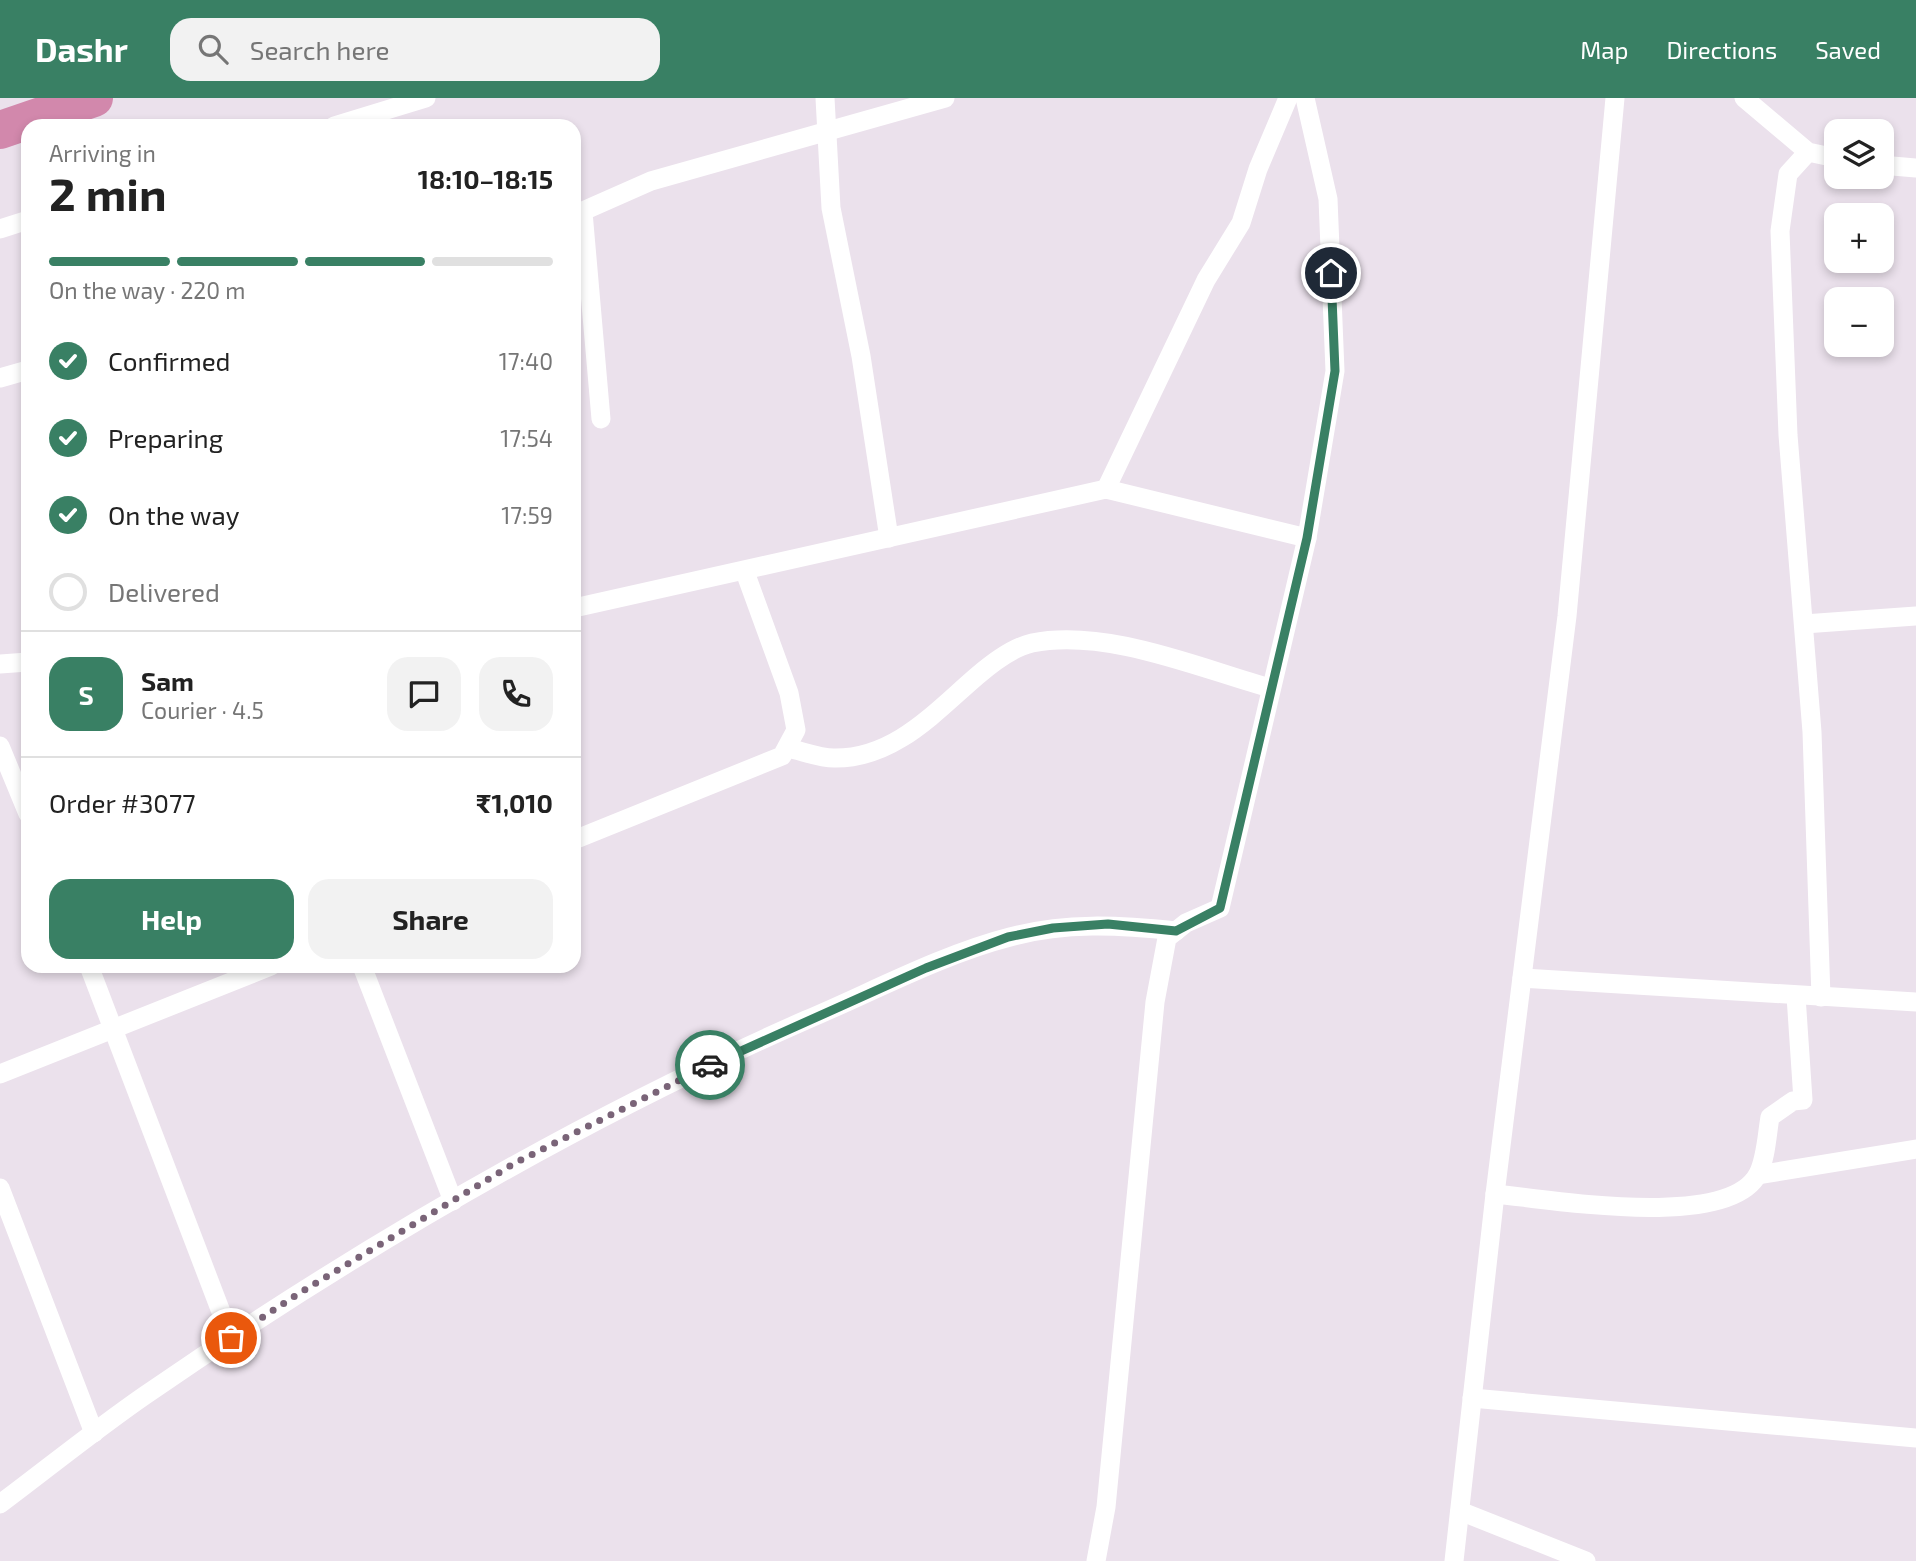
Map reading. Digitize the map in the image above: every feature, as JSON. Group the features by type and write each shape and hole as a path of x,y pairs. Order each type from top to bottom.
{"street":[{"path":"357,119 426,98"},
{"path":"825,98 831,208 861,356 889,538"},
{"path":"581,213 650,181 945,98"},
{"path":"1106,489 1188,316 1241,223 1258,169 1287,98"},
{"path":"1096,1561 1106,1507 1155,1002 1167,938 1220,908 1307,538 1335,371 1328,200 1304,98"},
{"path":"1454,1561 1495,1194 1567,615 1615,98"},
{"path":"1744,98 1808,152 1824,155"},
{"path":"1808,152 1788,174 1780,231 1788,435 1812,732 1821,997"},
{"path":"1894,167 1916,169"},
{"path":"0,229 21,222"},
{"path":"581,233 601,419"},
{"path":"0,378 21,372"},
{"path":"581,607 745,572 1106,489 1307,538"},
{"path":"581,837 782,757 796,730 789,693 745,572"},
{"path":"1804,624 1916,616"},
{"path":"787,748 832,758 862,755 900,741 989,666 1029,643 1067,639 1129,648 1270,688"},
{"path":"0,664 21,662"},
{"path":"0,746 21,797"},
{"path":"0,1504 94,1433 298,1294 515,1163 752,1044 1008,937 1053,928 1108,924 1176,931"},
{"path":"92,973 231,1338"},
{"path":"0,1074 254,973"},
{"path":"365,973 453,1201"},
{"path":"1522,978 1916,1002"},
{"path":"1758,1175 1770,1117 1793,1101 1802,1100 1796,996"},
{"path":"1495,1194 1648,1209 1701,1205 1741,1190 1758,1175 1916,1149"},
{"path":"0,1188 94,1433"},
{"path":"1472,1398 1916,1438"},
{"path":"1460,1511 1586,1561"}],"waterway":[{"path":"32,119 94,98"},
{"path":"0,130 21,123"}],"way so far":[{"path":"231,1338 298,1294 515,1163 710,1065"}],"route":[{"path":"710,1065 926,968 1008,937 1053,928 1108,924 1176,931 1186,923 1220,908 1307,538 1335,371 1331,273"}]}
